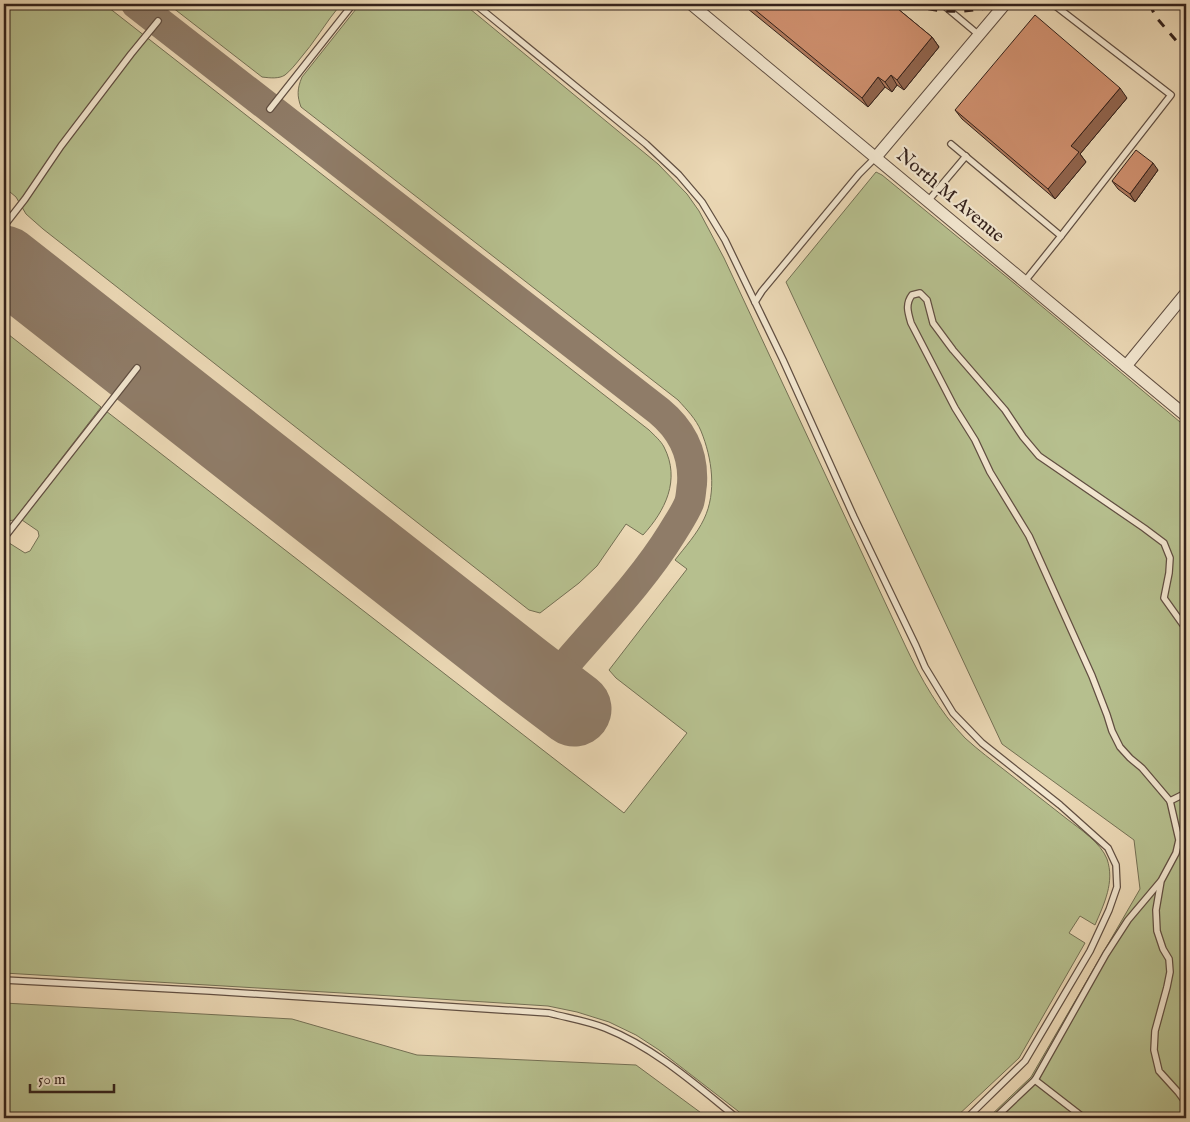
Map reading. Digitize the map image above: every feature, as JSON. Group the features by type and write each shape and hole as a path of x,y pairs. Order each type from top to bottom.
{"street":[{"name":"North M Avenue","path":"691,4 1186,416"},
{"path":"876,157 1006,4"},
{"path":"1126,366 1186,293"}],"lane":[{"path":"270,109 353,4"},
{"path":"475,4 646,144 679,175 702,202 724,240 783,360 925,667 953,712 982,743 1060,805 1108,848 1116,866 1117,887 1109,910 1090,951 1025,1061 967,1118"},
{"path":"942,4 979,35"},
{"path":"1025,282 1171,95 1053,4"},
{"path":"4,226 41,176 60,146 158,21"},
{"path":"951,144 1061,236"},
{"path":"928,201 966,156"},
{"path":"755,302 859,174 876,157"},
{"path":"995,1118 1035,1080 1117,937 1128,920 1160,881 1176,853 1179,840 1170,801 1120,746 1112,731 1092,676 1029,536 990,472 975,440 955,408 911,323 907,309 908,300 912,295 920,294 926,300 933,323 1005,410 1023,437 1039,456 1164,543 1170,558 1164,598 1186,629"},
{"path":"4,538 137,368"},
{"path":"1170,801 1186,793"},
{"path":"1160,881 1156,910 1157,931 1169,959 1170,972 1155,1031 1154,1050 1159,1071 1186,1103"},
{"path":"4,980 549,1013 580,1020 642,1046 675,1069 737,1118"},
{"path":"1035,1080 1084,1118"}],"green space":[{"path":"4,4 104,4 649,430 664,447 671,471 671,483 664,505 651,526 643,535 626,524 597,566 579,583 540,613 529,610 43,229 26,214 16,197 4,187"},
{"path":"168,4 341,4 310,47 292,68 285,75 274,78 262,77"},
{"path":"360,4 464,4 658,164 687,194 699,211 724,258 905,645 931,694 965,738 1084,832 1104,853 1109,868 1109,884 1105,901 1095,925 1080,916 1069,933 1085,943 1019,1058 955,1118 747,1118 659,1050 636,1035 609,1022 577,1012 548,1006 4,973 4,543 6,541 25,553 30,551 39,536 38,531 22,520 106,411 624,813 687,733 616,678 609,670 687,569 675,560 701,525 711,498 712,475 708,452 701,431 694,419 678,400 301,107 298,92 302,77"},
{"path":"876,172 1020,288 1186,427 1186,1118 988,1118 1031,1077 1140,889 1134,840 1002,744 786,282"},
{"path":"4,331 101,407 14,520 7,521 4,519"},
{"path":"4,1003 292,1019 417,1055 636,1065 708,1118 4,1118"}],"building":[{"path":"748,4 892,4 932,37 897,80 891,75 885,82 878,77 862,98"},
{"path":"1186,4 1186,14 1181,10"},
{"path":"1035,15 1120,88 1071,146 1079,152 1048,189 955,110"},
{"path":"1136,150 1153,163 1130,194 1112,181"}],"taxiway":[{"path":"136,4 659,411 674,426 685,443 689,453 692,473 689,503 661,550 622,600 567,663 552,673 547,674 524,671"}],"runway":[{"path":"4,263 574,709"}],"railway":[{"path":"911,4 942,11 977,10 1002,4"},
{"path":"1150,4 1155,16 1186,52"}]}
